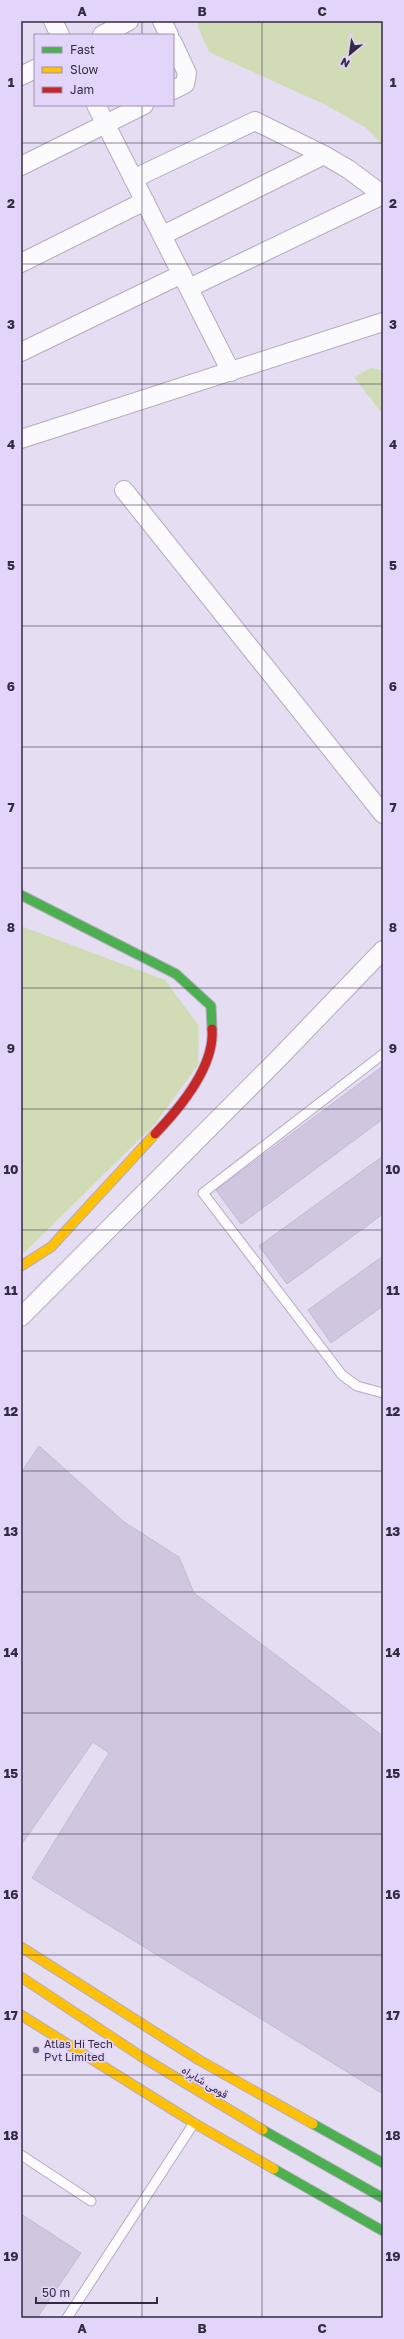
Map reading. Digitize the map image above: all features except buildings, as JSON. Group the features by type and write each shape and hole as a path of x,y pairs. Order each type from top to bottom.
{"main road":[{"path":"21,895 176,974 211,1006 213,1040 203,1072 161,1128 51,1247 21,1266"},
{"path":"21,1947 199,2060 383,2163"},
{"name":"قومی شاہراہ","path":"21,1977 162,2069 383,2198"},
{"path":"21,2014 194,2123 383,2231"}],"street":[{"path":"53,21 60,34"},
{"path":"104,34 129,21"},
{"path":"162,21 168,34"},
{"path":"174,45 187,73 185,84 174,90"},
{"path":"21,76 34,70"},
{"path":"97,106 231,372"},
{"path":"21,166 142,106"},
{"path":"133,180 255,121 324,155 383,195"},
{"path":"163,235 324,155"},
{"path":"21,352 383,195"},
{"path":"21,263 145,201"},
{"path":"21,439 383,322"},
{"path":"124,490 383,814"},
{"path":"21,1318 273,1065 383,950"}],"lane":[{"path":"383,1054 203,1193 342,1375 357,1386 383,1393"},
{"path":"67,2318 194,2123"},
{"path":"21,2156 91,2201"}],"green space":[{"path":"198,21 383,21 383,145 366,128 326,105 209,52 198,27"},
{"path":"371,368 383,370 383,415 354,377"},
{"path":"21,926 165,980 199,1026 198,1065 155,1124 21,1256"}],"traffic: fast":[{"path":"21,895 176,974 211,1006 212,1029"},
{"path":"313,2124 383,2163"},
{"path":"263,2130 383,2198"},
{"path":"274,2169 383,2231"}],"traffic: slow":[{"path":"21,1266 51,1247 155,1134"},
{"path":"21,1947 199,2060 313,2124"},
{"path":"21,1977 142,2057 263,2130"},
{"path":"21,2015 194,2123 274,2169"}],"traffic: jam":[{"path":"155,1134 185,1099 202,1072 208,1057 212,1029"}],"place":[{"name":"Atlas Hi Tech Pvt Limited","path":"36,2050"}]}
